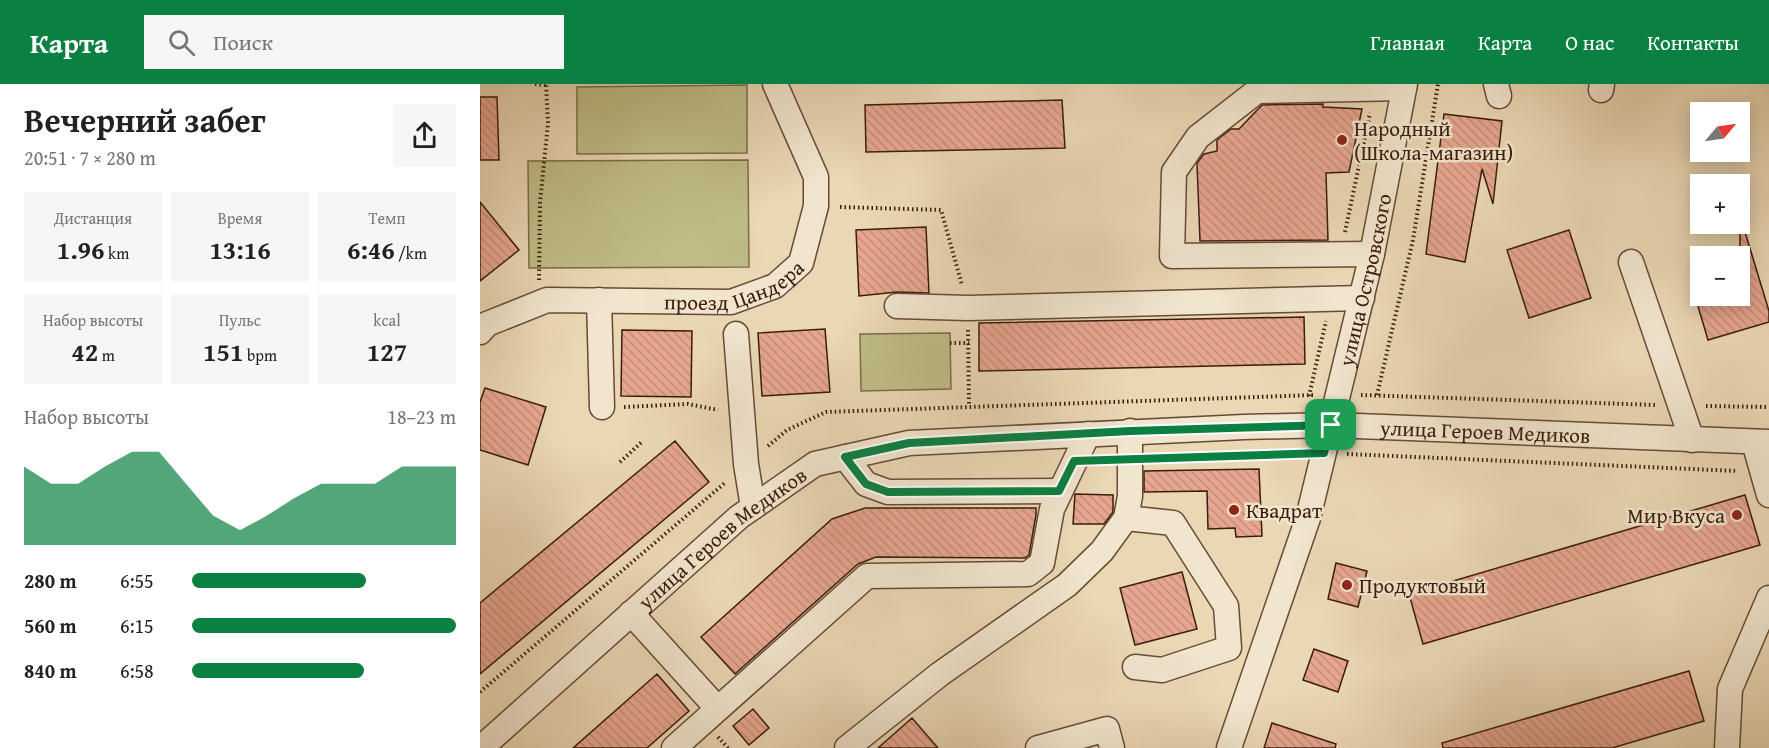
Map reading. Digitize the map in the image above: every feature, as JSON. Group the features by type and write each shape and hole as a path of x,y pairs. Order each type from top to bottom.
{"street":[{"name":"проезд Цандера","path":"480,332 487,324 547,300 731,302 775,285 801,262 816,206 816,177 775,84"},
{"name":"улица Островского","path":"1229,748 1308,518 1372,254 1404,86"},
{"path":"1372,254 1172,256 1174,172 1198,137 1257,92 1404,86"},
{"path":"1631,262 1692,440"},
{"path":"897,306 968,308 1362,298"},
{"path":"599,300 602,407"},
{"path":"736,334 746,464 753,507"},
{"name":"улица Героев Медиков","path":"481,748 753,507 815,464 909,443 1130,431 1331,425 1762,442"},
{"path":"847,748 940,674 1067,585 1102,551 1126,518 1130,496 1130,431"},
{"path":"674,748 867,576 1028,574 1042,563 1052,509 1088,434"},
{"path":"1762,442 1766,484"},
{"path":"845,457 866,484 888,492 1059,491"},
{"path":"1126,518 1173,523 1227,606 1229,648 1162,670 1135,667"},
{"path":"1727,748 1730,688 1769,598"},
{"path":"631,613 717,708"},
{"path":"1038,748 1107,729 1112,748"}],"path":[{"path":"535,84 546,85 548,123 540,203 539,281"},
{"path":"1377,395 1413,240 1438,84"},
{"path":"816,206 941,210 968,308 969,405"},
{"path":"950,343 969,343"},
{"path":"602,407 688,404 721,411"},
{"path":"620,462 643,441"},
{"path":"1130,459 1324,453 1766,484"}],"shaded area":[{"path":"747,85 747,153 577,154 577,87"},
{"path":"748,160 749,267 529,268 528,161"},
{"path":"950,333 951,389 861,391 860,334"}],"building":[{"path":"480,97 497,97 499,160 480,160"},
{"path":"1062,100 1065,148 866,152 865,105"},
{"path":"1323,104 1323,107 1362,109 1349,172 1326,173 1328,240 1200,241 1197,163 1204,154 1217,151 1217,140 1231,129 1239,129 1262,105"},
{"path":"1444,114 1502,121 1493,204 1482,169 1465,262 1426,254"},
{"path":"480,202 519,250 480,281"},
{"path":"926,227 929,293 897,292 859,296 856,230"},
{"path":"1569,230 1591,298 1529,318 1507,250"},
{"path":"1740,234 1746,234 1749,246 1740,246"},
{"path":"1750,248 1769,311 1769,322 1708,340 1698,306 1750,306"},
{"path":"1304,317 1305,364 979,371 979,323"},
{"path":"825,329 830,392 762,396 758,333"},
{"path":"622,330 692,331 691,397 621,396"},
{"path":"485,388 546,407 528,465 480,450 480,402"},
{"path":"675,441 709,482 480,674 480,603"},
{"name":"Квадрат","path":"1259,469 1262,536 1236,537 1235,528 1208,529 1207,491 1144,492 1144,471"},
{"path":"1075,494 1113,495 1113,512 1104,524 1073,524"},
{"path":"1745,495 1760,545 1423,644 1409,594"},
{"path":"865,508 1036,508 1036,515 1029,555 1025,558 876,557 858,564 735,674 701,637 832,519"},
{"name":"Продуктовый","path":"1336,563 1367,571 1358,607 1328,599"},
{"path":"1182,572 1197,629 1135,645 1120,588"},
{"path":"1314,649 1348,661 1338,692 1303,680"},
{"path":"1689,671 1704,721 1612,748 1443,748 1442,743"},
{"path":"657,674 689,711 647,748 573,748"},
{"path":"753,709 769,728 749,745 733,726"},
{"path":"912,718 938,748 878,748"},
{"path":"1272,723 1336,744 1335,748 1264,748"}],"place":[{"name":"Народный (Школа-магазин)","path":"1342,140"},
{"name":"Квадрат","path":"1234,510"},
{"name":"Мир Вкуса","path":"1737,515"},
{"name":"Продуктовый","path":"1347,585"}],"route":[{"path":"1331,425 1324,453 1074,461 1059,491 888,492 866,484 845,457 909,443 1130,431 1331,425"}]}
